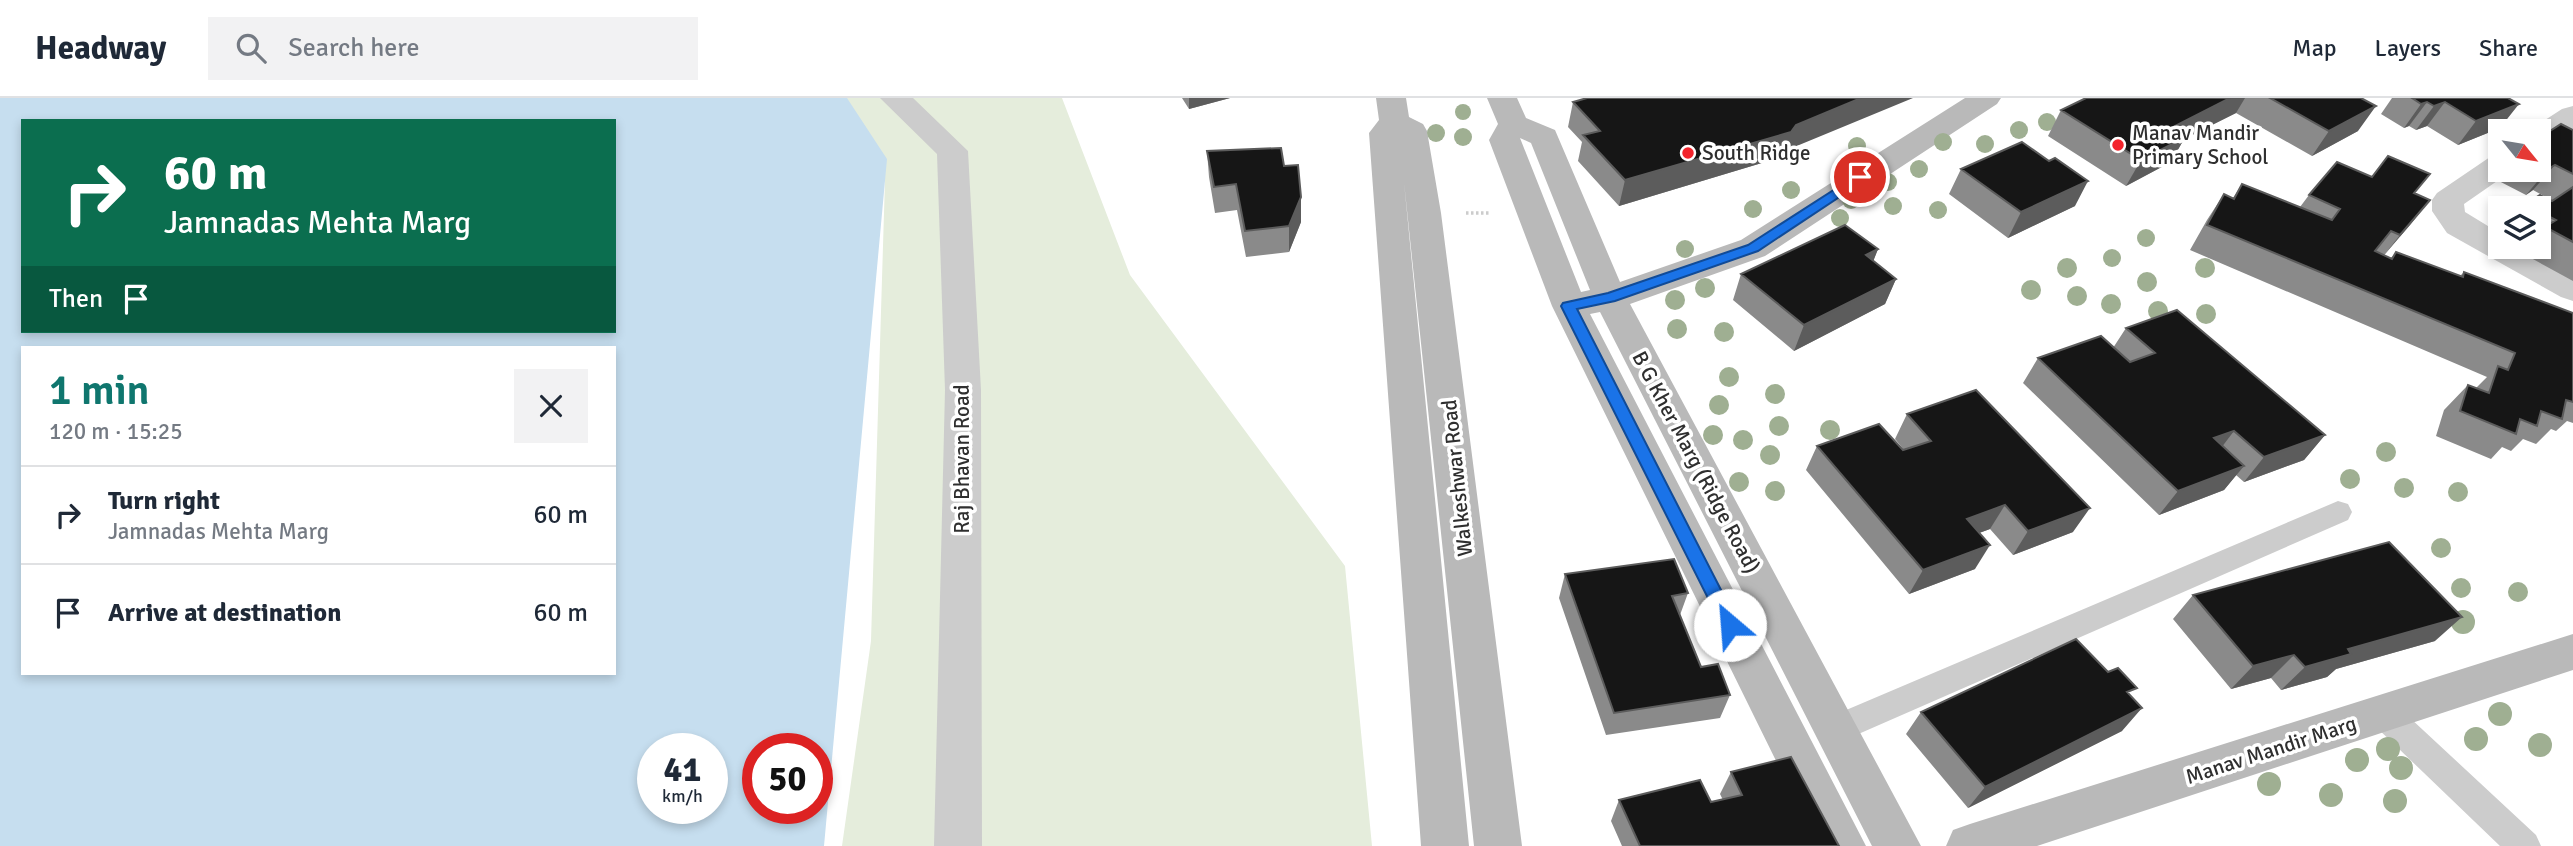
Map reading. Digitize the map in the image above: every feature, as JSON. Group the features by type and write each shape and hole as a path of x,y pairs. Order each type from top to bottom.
{"main road":[{"path":"1569,306 1610,298 1753,248 1986,98"},
{"name":"Walkeshwar Road","path":"1445,846 1384,133 1392,110 1412,131 1425,213 1498,846"},
{"name":"B G Kher Marg (Ridge Road)","path":"1507,111 1544,138 1610,298 1897,846"},
{"name":"B G Kher Marg (Ridge Road)","path":"1507,111 1504,140 1569,306 1842,846"},
{"name":"Manav Mandir Marg","path":"1970,846 2573,652"}],"street":[{"name":"Raj Bhavan Road","path":"895,98 952,151 962,390 958,846"},
{"path":"2552,129 2573,115"},
{"path":"2488,173 2448,200 2447,210 2451,218 2573,289"}],"lane":[{"path":"1836,729 2337,512"},
{"path":"2384,714 2524,846"}],"path":[{"path":"1425,213 1504,213 1513,236 1539,232"}],"green space":[{"path":"800,98 1062,98 1130,275 1345,566 1372,846 842,846 871,641 885,180"}],"water":[{"path":"0,98 847,98 887,159 833,748 833,733 742,733 742,824 826,824 824,846 0,846"}],"building":[{"name":"South Ridge","path":"1587,98 1861,98 1796,125 1791,132 1625,180 1583,135 1600,131 1573,102"},
{"path":"2086,98 2230,98 2171,128 2186,137 2141,160 2061,110"},
{"path":"2270,98 2361,98 2376,106 2329,131"},
{"path":"2412,98 2508,98 2519,104 2476,121 2445,102 2434,106 2427,102 2421,104"},
{"path":"2561,124 2573,130 2573,174 2555,165 2552,167 2552,130"},
{"path":"2022,142 2049,161 2055,158 2088,181 2021,212 1961,169"},
{"path":"1281,148 1284,166 1298,165 1301,197 1289,226 1245,231 1236,184 1214,187 1207,151"},
{"path":"2388,156 2430,174 2414,193 2430,200 2400,235 2391,231 2375,251 2392,259 2396,252 2463,277 2464,272 2573,313 2573,402 2566,400 2562,419 2541,411 2537,426 2520,419 2516,434 2460,411 2468,385 2489,393 2498,366 2508,370 2515,353 2207,225 2224,194 2234,199 2242,184 2332,220 2340,209 2309,195 2337,162 2372,177"},
{"path":"2573,187 2573,242 2551,230 2551,223 2556,220 2551,217 2552,201"},
{"path":"1845,225 1878,249 1866,255 1896,279 1804,325 1741,274"},
{"path":"2177,310 2325,435 2264,457 2234,431 2214,438 2244,466 2178,491 2038,358 2101,336 2130,362 2155,353 2126,328"},
{"path":"1976,390 2090,508 2028,531 2005,505 1967,519 1990,545 1923,570 1817,446 1879,424 1903,450 1931,441 1907,414"},
{"path":"2389,542 2462,617 2348,649 2351,654 2305,667 2294,655 2253,666 2193,595"},
{"path":"1674,559 1688,593 1672,596 1701,667 1718,664 1730,695 1614,713 1565,574"},
{"path":"2076,639 2108,672 2118,668 2137,688 2127,692 2142,708 1985,787 1921,712"},
{"path":"1791,757 1839,846 1640,846 1619,800 1700,780 1711,802 1742,795 1731,772"}],"place":[{"name":"Manav Mandir Primary School","path":"2118,145"},
{"name":"South Ridge","path":"1688,153"}],"route":[{"path":"1730,625 1569,306 1610,298 1753,248 1860,177"}]}
